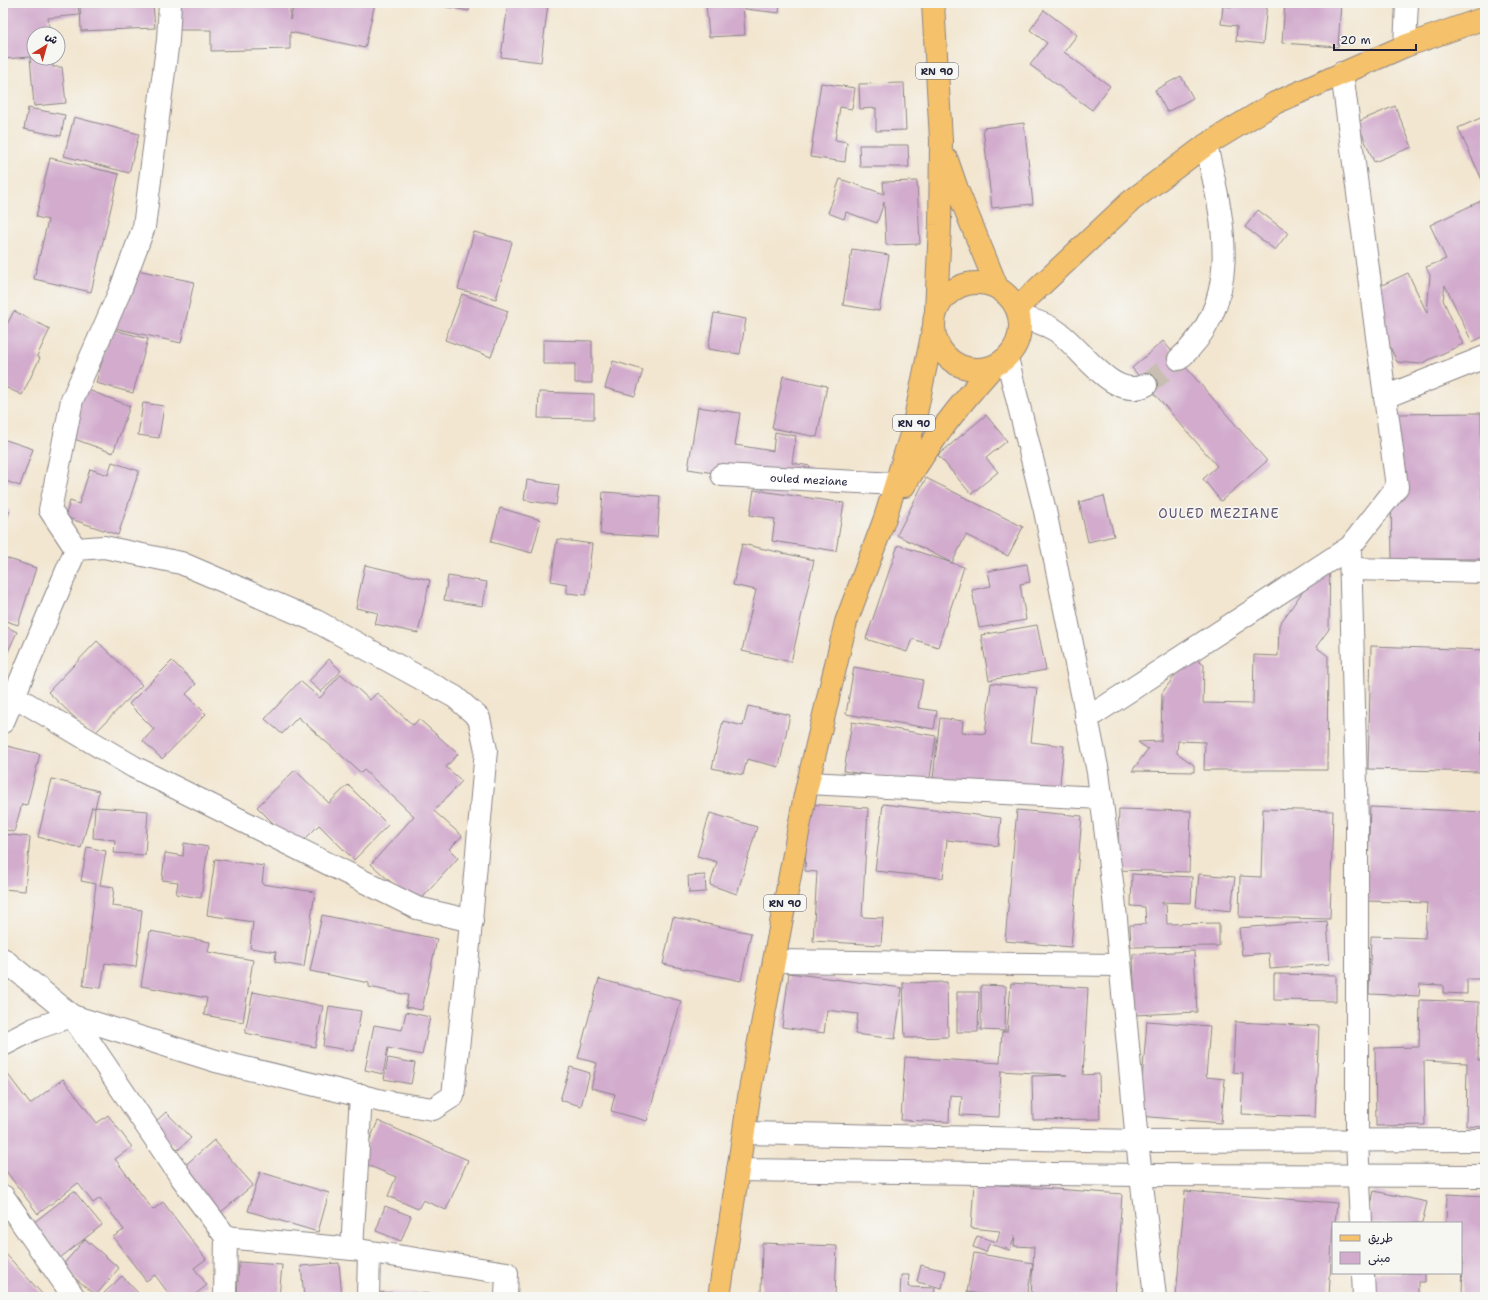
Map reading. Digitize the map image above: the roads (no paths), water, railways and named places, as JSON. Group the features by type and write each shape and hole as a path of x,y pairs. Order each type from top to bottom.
{"main road":[{"name":"RN 90","path":"719,1297 744,1133 774,961 808,783 846,622 885,518 915,420 935,319 940,225 941,140 933,3"},
{"path":"1019,312 1131,201 1206,145 1275,103 1405,46 1485,18"},
{"name":"RN 90","path":"941,140 957,189 997,287"},
{"path":"983,282 997,287 1009,296 1019,312 1021,332 1016,346 1000,362 982,369 970,369 959,365 948,358 938,343 935,319 943,298 954,288 968,283 983,282"},
{"name":"RN 90","path":"885,518 925,451 946,421 1000,362"}],"street":[{"path":"76,549 50,510 72,400 120,291 144,227 168,40 170,3"},
{"path":"1405,46 1407,3"},
{"path":"1086,719 1350,547 1397,487 1342,73"},
{"path":"1179,359 1190,349 1206,328 1216,308 1222,284 1224,243 1217,193 1206,145"},
{"path":"1019,312 1054,329 1068,340 1099,372 1120,386 1137,390 1146,385"},
{"path":"1385,397 1485,357"},
{"path":"1000,362 1045,511 1086,719 1098,772 1114,898 1137,1141 1155,1297"},
{"name":"ouled meziane","path":"722,475 896,484"},
{"path":"3,1045 34,1029 72,1016 216,1061 361,1096 433,1109 453,1096 472,920 486,750 479,718 455,697 316,621 181,563 104,547 76,549"},
{"path":"1350,547 1357,826 1357,1141 1360,1176 1361,1222"},
{"path":"3,722 76,549"},
{"path":"1351,569 1485,572"},
{"path":"14,696 134,767 417,908 472,920"},
{"path":"808,783 1101,798"},
{"path":"3,959 72,1016 181,1177 226,1237 225,1297"},
{"path":"774,961 1120,965"},
{"path":"361,1096 361,1250 368,1297"},
{"path":"744,1133 1137,1141 1485,1140"},
{"path":"738,1170 1141,1176 1485,1176"},
{"path":"3,1196 74,1297"},
{"path":"226,1237 361,1250 507,1273 506,1297"},
{"path":"1363,1274 1364,1297"}],"tunnel":[{"path":"1146,385 1179,359"}],"district":[{"name":"OULED MEZIANE","path":"1219,513"}]}
